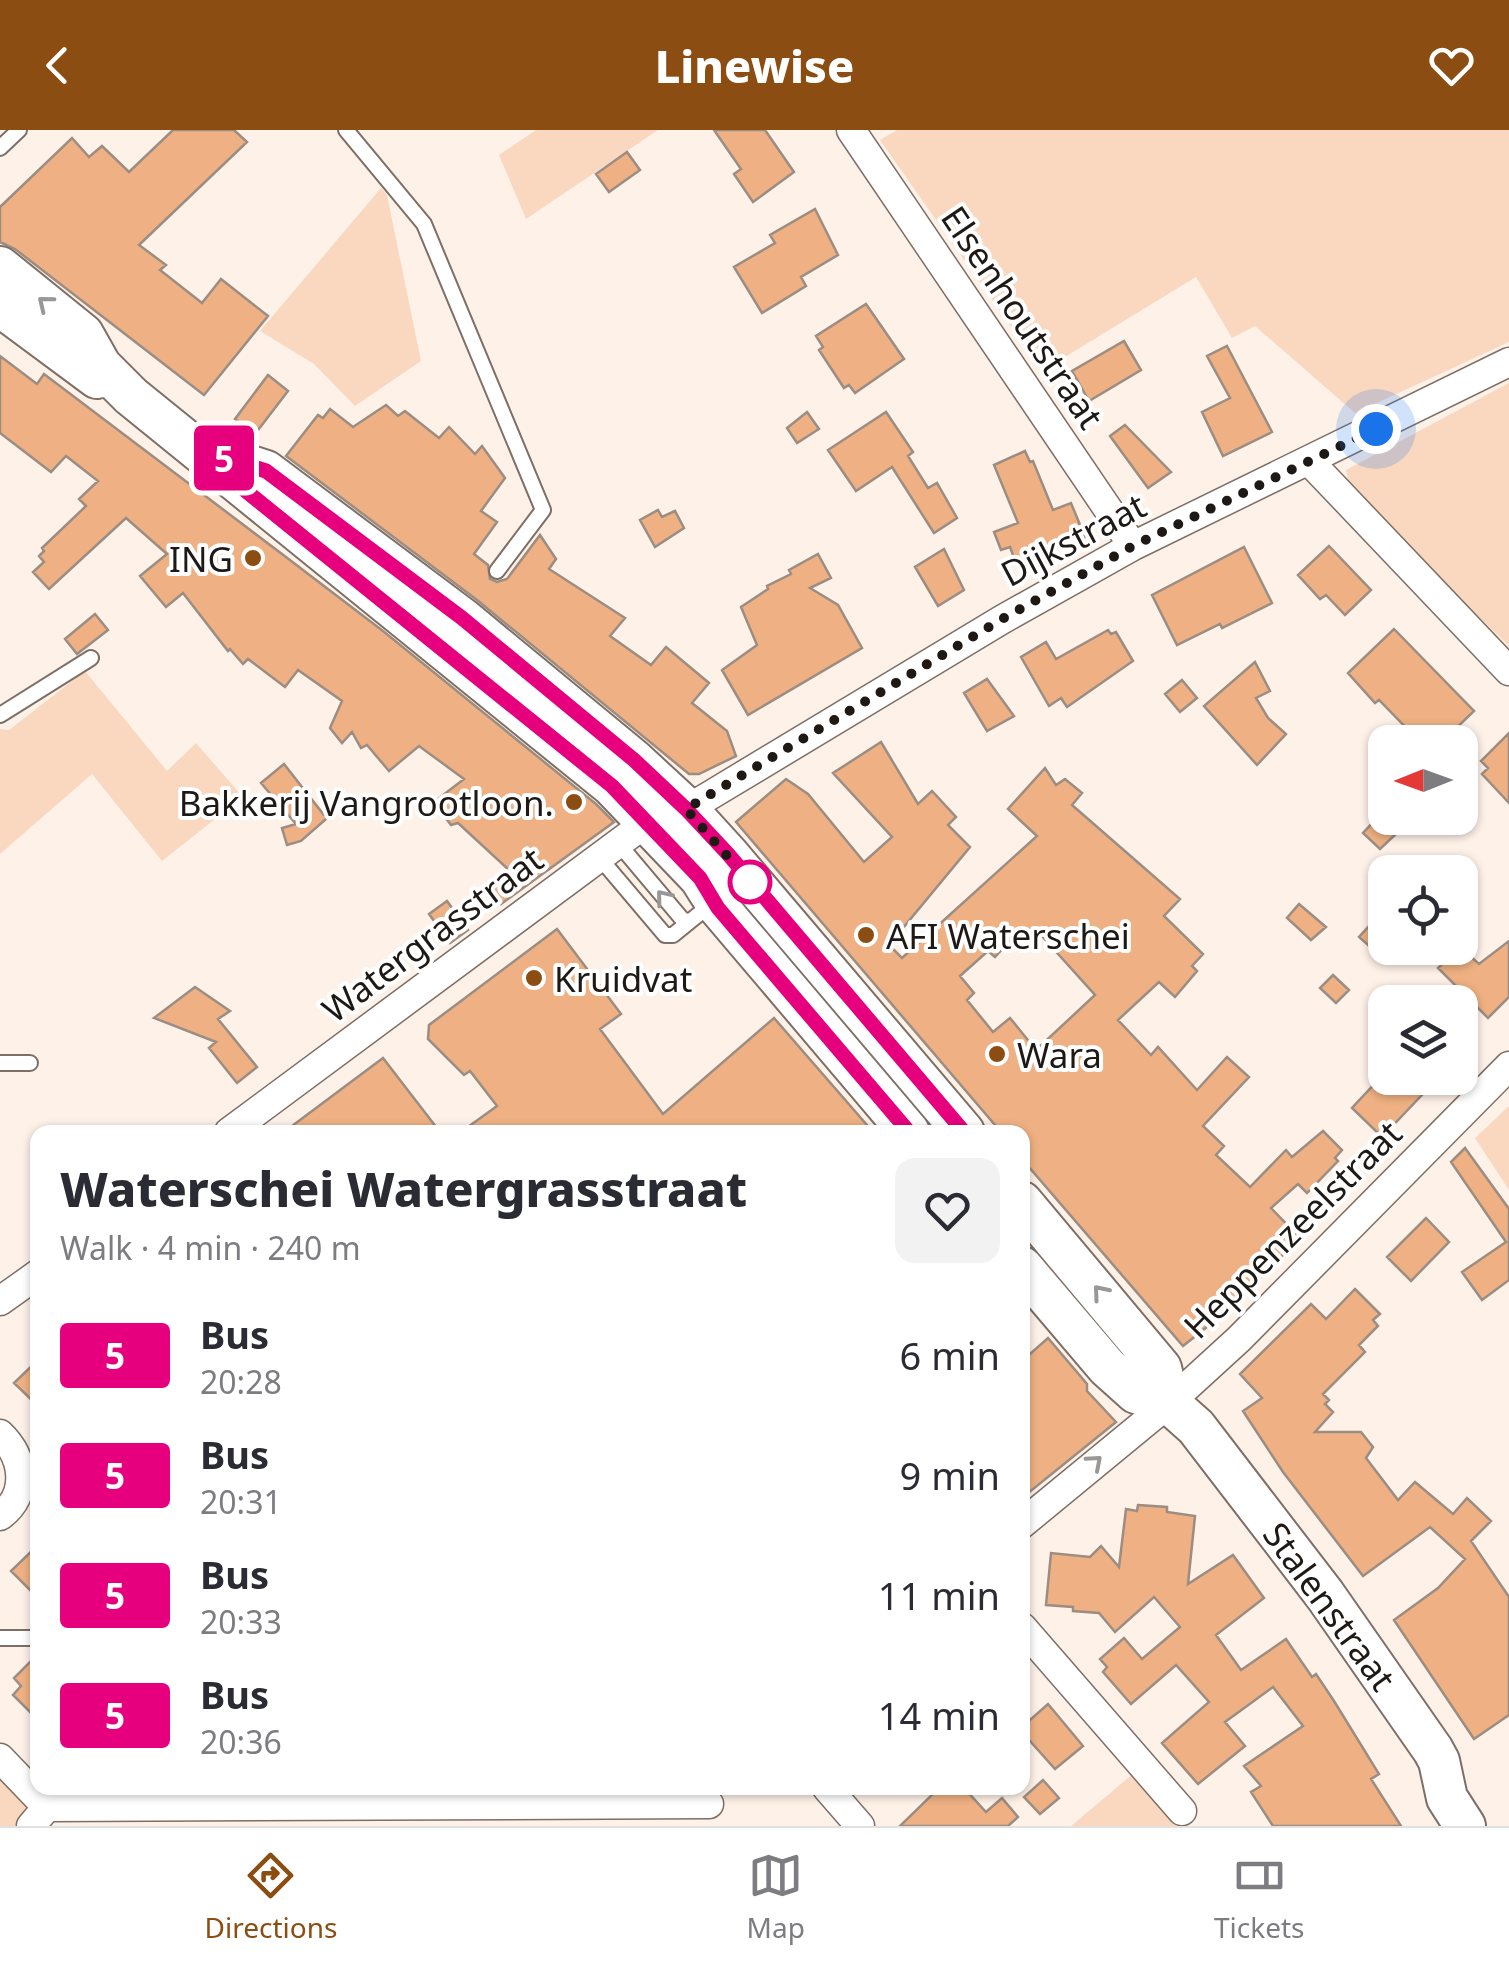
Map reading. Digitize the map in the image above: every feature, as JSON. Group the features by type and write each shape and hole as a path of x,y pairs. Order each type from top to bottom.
{"street":[{"name":"Elsenhoutstraat","path":"851,130 1133,546"},
{"path":"0,267 83,334 101,366 131,396 202,450 215,466 458,624 634,760 686,809 750,881 958,1125"},
{"path":"0,306 107,386 131,396"},
{"name":"Dijkstraat","path":"686,809 1004,618 1133,546 1509,362"},
{"path":"1310,462 1509,671"},
{"path":"458,624 598,775 622,840 700,878 708,910 903,1125"},
{"name":"Watergrasstraat","path":"238,1125 622,840 686,809"},
{"path":"708,910 750,881"},
{"name":"Heppenzeelstraat","path":"1030,1517 1238,1340 1509,1066"},
{"name":"Stalenstraat","path":"1030,1212 1160,1368 1169,1402"},
{"path":"0,1301 30,1280"},
{"name":"Stalenstraat","path":"1034,1290 1136,1392 1169,1402 1196,1427 1326,1595 1433,1750 1447,1798 1464,1826"},
{"path":"1107,1367 1130,1359 1138,1340"},
{"path":"0,1434 29,1473 0,1516"},
{"path":"1030,1636 1182,1811"},
{"path":"0,1758 39,1816 714,1806"},
{"path":"833,1795 860,1826"}],"lane":[{"path":"0,148 18,130"},
{"path":"346,130 424,224 543,510 497,571"},
{"path":"0,715 91,658"},
{"path":"622,840 666,935 708,910"},
{"path":"0,1063 30,1063"},
{"path":"0,1638 30,1638"}],"shaded area":[{"path":"536,130 658,130 526,219 499,155"},
{"path":"897,130 1509,130 1509,342 1355,413 1255,326 1232,338 1196,277 1042,371 880,140"},
{"path":"381,188 387,195 421,361 355,406 314,364 260,331"},
{"path":"1509,383 1509,646 1362,503 1349,485 1346,470"},
{"path":"85,671 167,771 196,743 243,797 162,861 92,774 0,854 0,729 9,730"},
{"path":"1509,1106 1509,1190 1475,1138"},
{"path":"0,1766 31,1801 25,1826 0,1826"},
{"path":"1134,1773 1177,1826 1071,1826"}],"building":[{"path":"173,130 234,130 247,142 139,245 166,265 160,270 202,303 221,279 268,316 204,395 15,249 0,242 0,207 72,138 89,157 102,146 129,172"},
{"path":"714,130 765,130 794,172 753,202 734,174 741,169"},
{"path":"627,152 640,170 609,192 596,174"},
{"path":"815,209 838,255 801,277 806,286 762,313 734,267 775,243 770,235"},
{"path":"866,304 904,359 855,393 849,385 844,388 819,350 823,347 816,336"},
{"path":"1124,341 1141,370 1089,401 1072,371"},
{"path":"1227,346 1272,432 1223,456 1202,412 1230,398 1207,356"},
{"path":"0,356 37,384 44,374 282,554 383,631 614,822 501,904 488,885 509,870 458,823 451,825 434,802 464,779 419,746 389,771 367,745 361,748 352,732 342,743 330,728 342,701 298,670 285,687 248,659 243,664 228,651 183,593 166,607 140,576 167,554 126,518 49,589 33,572 44,562 39,556 42,548 86,506 79,499 98,481 66,456 51,472 0,433"},
{"path":"268,375 288,391 255,434 235,419"},
{"path":"386,405 398,416 405,411 439,438 449,427 475,454 482,446 505,478 481,511 497,522 474,554 488,565 490,579 507,579 540,535 556,559 549,569 625,618 610,636 651,665 666,647 709,683 692,703 727,731 736,756 699,774 689,774 477,600 286,456 318,415 323,418 330,409 353,427"},
{"path":"807,412 819,429 797,443 787,428"},
{"path":"886,412 913,452 908,456 928,488 937,483 957,518 934,533 892,467 856,491 828,450"},
{"path":"1125,425 1171,472 1148,488 1110,436"},
{"path":"1025,451 1053,510 1071,503 1085,537 1016,563 1010,547 1001,550 994,532 1018,523 994,465"},
{"path":"658,510 662,517 675,511 684,528 655,547 640,520"},
{"path":"1329,546 1371,590 1345,615 1326,595 1320,599 1298,575"},
{"path":"1244,547 1272,603 1177,645 1152,595"},
{"path":"944,549 964,590 938,606 915,567"},
{"path":"818,554 831,578 810,588 838,605 862,648 748,715 722,670 757,645 741,607 767,586 791,574 789,570"},
{"path":"95,614 108,630 77,654 65,639"},
{"path":"1394,629 1474,711 1460,725 1403,725 1379,700 1375,703 1348,673"},
{"path":"1108,630 1111,634 1116,632 1133,661 1067,707 1061,698 1049,706 1021,657 1046,642 1056,659"},
{"path":"1255,662 1270,691 1256,698 1268,718 1286,734 1257,765 1204,706"},
{"path":"987,679 1014,716 987,731 964,693"},
{"path":"1182,680 1197,698 1180,712 1165,694"},
{"path":"1509,733 1509,803 1482,774 1488,768 1481,761"},
{"path":"881,742 918,804 932,791 956,817 948,825 970,847 889,945 902,958 1037,836 1008,809 1045,768 1056,785 1065,779 1082,793 1072,805 1180,899 1164,916 1203,954 1192,966 1197,971 1175,997 1159,982 1118,1020 1151,1055 1158,1047 1197,1090 1227,1057 1249,1077 1203,1126 1224,1146 1216,1155 1250,1187 1286,1150 1292,1157 1323,1131 1342,1150 1335,1158 1338,1161 1307,1193 1298,1184 1271,1208 1300,1238 1227,1311 1183,1346 1030,1168 1030,1125 995,1125 736,822 786,779 808,794 864,862 892,837 833,773","holes":["1029,930 1036,938 1040,934 1095,995 1036,1050 1010,1018 993,1032 967,1000 974,993 960,976 988,951 995,957 1017,933 1021,937"]},
{"path":"284,764 324,815 334,812 301,841 287,845 282,828 296,824 261,783"},
{"path":"1368,828 1368,835 1395,835 1380,849 1363,833"},
{"path":"447,901 468,930 450,943 429,914"},
{"path":"1299,904 1326,927 1311,940 1287,918"},
{"path":"1368,927 1368,945 1359,937"},
{"path":"557,929 621,1014 600,1029 663,1114 774,1018 867,1125 471,1125 497,1106 470,1071 464,1075 428,1039 429,1025"},
{"path":"1509,941 1509,997 1488,1018 1478,1008 1478,985 1455,985 1438,968 1479,964"},
{"path":"1333,975 1349,990 1336,1003 1320,988"},
{"path":"195,987 230,1011 218,1019 257,1067 237,1083 209,1048 216,1042 154,1018"},
{"path":"383,1058 435,1125 293,1125"},
{"path":"1368,1091 1368,1095 1422,1095 1382,1137 1352,1108"},
{"path":"1465,1148 1509,1209 1509,1280 1482,1300 1462,1272 1506,1242 1451,1162"},
{"path":"1426,1218 1449,1242 1411,1281 1387,1257"},
{"path":"1355,1289 1380,1314 1373,1320 1378,1326 1359,1345 1365,1352 1323,1394 1329,1400 1325,1404 1333,1412 1315,1432 1361,1432 1373,1447 1366,1458 1398,1500 1415,1482 1453,1514 1467,1498 1491,1521 1471,1541 1509,1597 1509,1715 1474,1739 1394,1620 1438,1588 1465,1559 1430,1527 1363,1576 1283,1472 1243,1411 1262,1398 1240,1374 1311,1304 1326,1319"},
{"path":"1048,1338 1087,1384 1087,1391 1116,1422 1030,1492 1030,1354"},
{"path":"30,1368 30,1398 14,1383"},
{"path":"1138,1505 1167,1507 1167,1512 1195,1516 1188,1584 1233,1555 1264,1598 1216,1635 1241,1670 1286,1639 1312,1677 1316,1674 1379,1774 1371,1779 1401,1826 1273,1826 1251,1792 1261,1786 1244,1766 1303,1726 1273,1687 1225,1722 1245,1746 1198,1784 1162,1743 1209,1702 1176,1665 1131,1704 1103,1672 1107,1667 1100,1659 1124,1638 1142,1659 1180,1627 1154,1597 1115,1632 1099,1613 1046,1605 1051,1553 1090,1557 1101,1546 1119,1567 1126,1509 1137,1511"},
{"path":"30,1553 30,1590 11,1571"},
{"path":"30,1662 30,1712 13,1695 21,1686 14,1678"},
{"path":"1048,1704 1083,1746 1055,1769 1030,1741 1030,1720"},
{"path":"1043,1780 1059,1798 1040,1814 1024,1797"},
{"path":"932,1795 970,1795 986,1812 1002,1798 1018,1817 1008,1826 900,1826"}],"bus line":[{"name":"5","path":"903,1125 718,908 700,878 612,786 215,466 202,450 266,471 462,618 634,760 728,854 958,1125"}],"place":[{"name":"ING","path":"253,558"},
{"name":"Bakkerij Vangrootloon.","path":"574,802"},
{"name":"AFI Waterschei","path":"866,935"},
{"name":"Kruidvat","path":"534,978"},
{"name":"Wara","path":"997,1054"}],"route":[{"path":"750,882 686,809 1004,618 1133,546 1376,429"}]}
